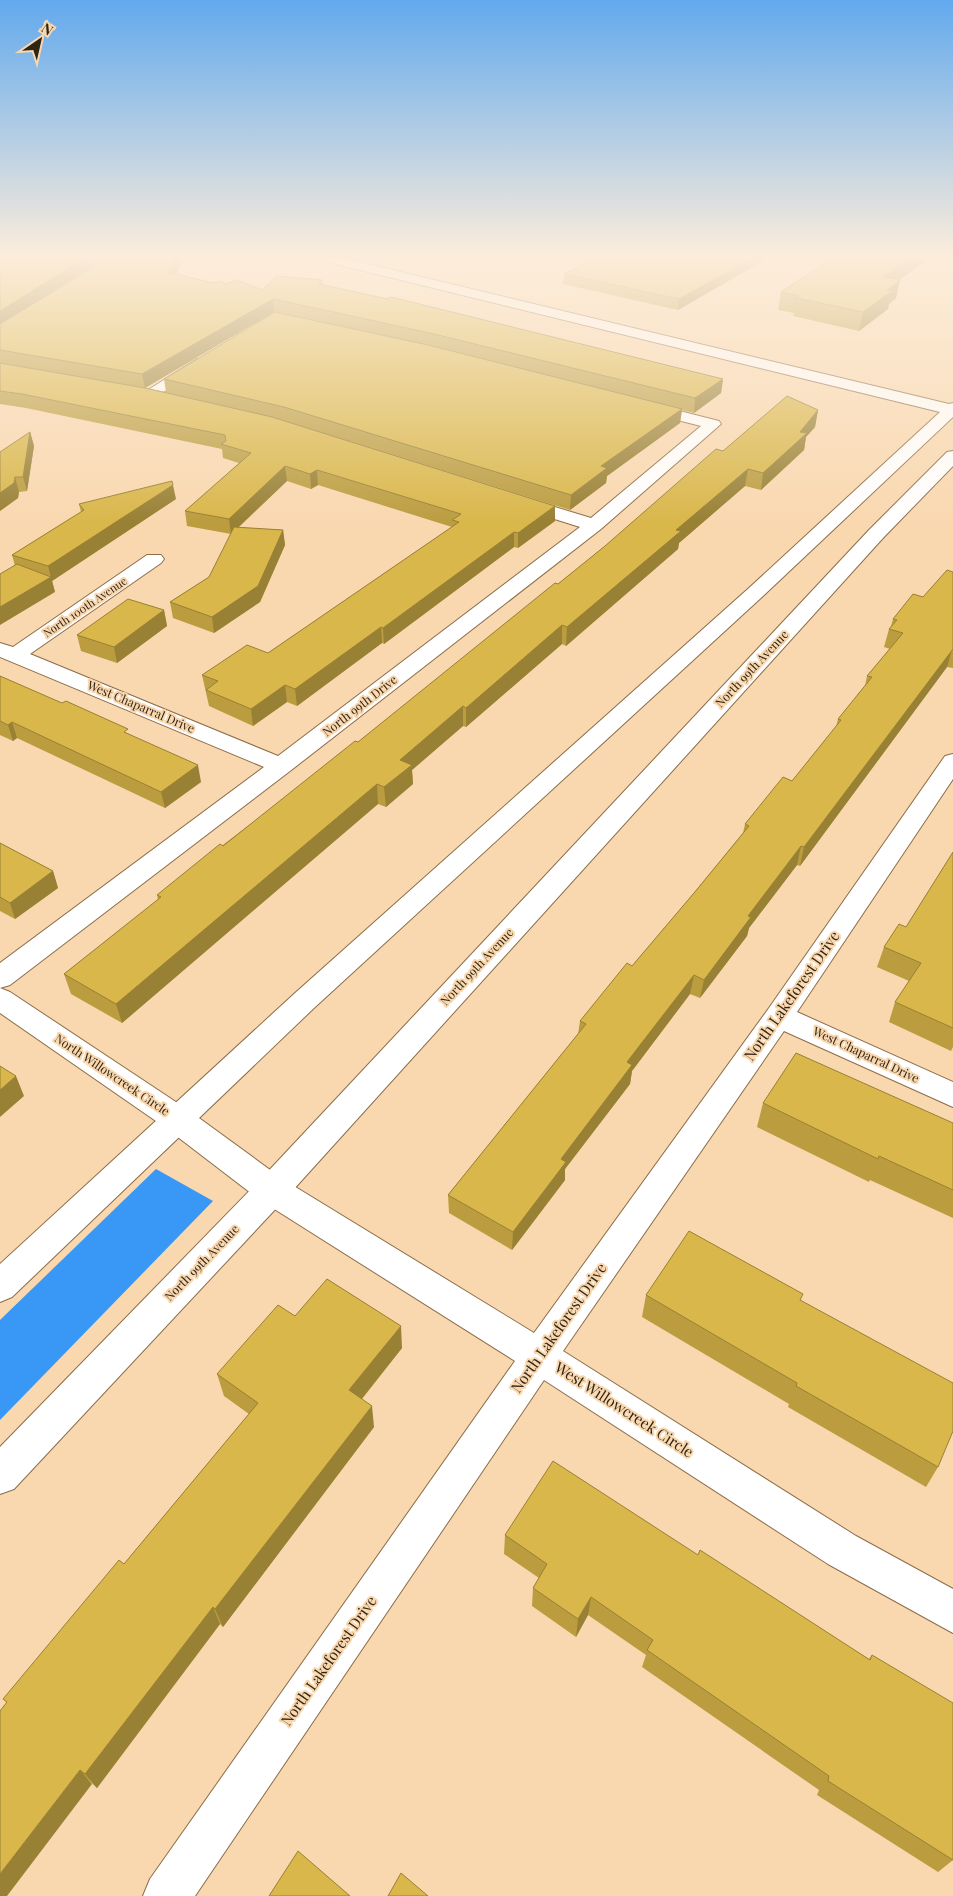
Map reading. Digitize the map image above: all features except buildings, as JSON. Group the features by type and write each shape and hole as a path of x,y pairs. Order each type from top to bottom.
{"main road":[{"path":"712,346 952,407"},
{"path":"148,395 206,359"},
{"path":"129,391 166,399"},
{"name":"North 99th Drive","path":"0,978 282,766 594,525 656,475 712,424 628,403"},
{"path":"0,1286 312,994 756,592 952,407"},
{"name":"North 99th Avenue","path":"0,1475 272,1190 869,541 953,456"},
{"path":"508,498 594,525"},
{"name":"North 100th Avenue","path":"8,652 154,559"},
{"name":"West Chaparral Drive","path":"8,652 282,766"},
{"name":"North Lakeforest Drive","path":"167,1896 539,1356 779,1016 953,761"},
{"name":"North Willowcreek Circle","path":"0,999 177,1119 224,1154"},
{"name":"West Chaparral Drive","path":"779,1016 953,1095"},
{"name":"West Willowcreek Circle","path":"224,1154 272,1190 539,1356 842,1550 953,1612"}],"water":[{"path":"156,1169 213,1201 0,1420 0,1320"}]}
